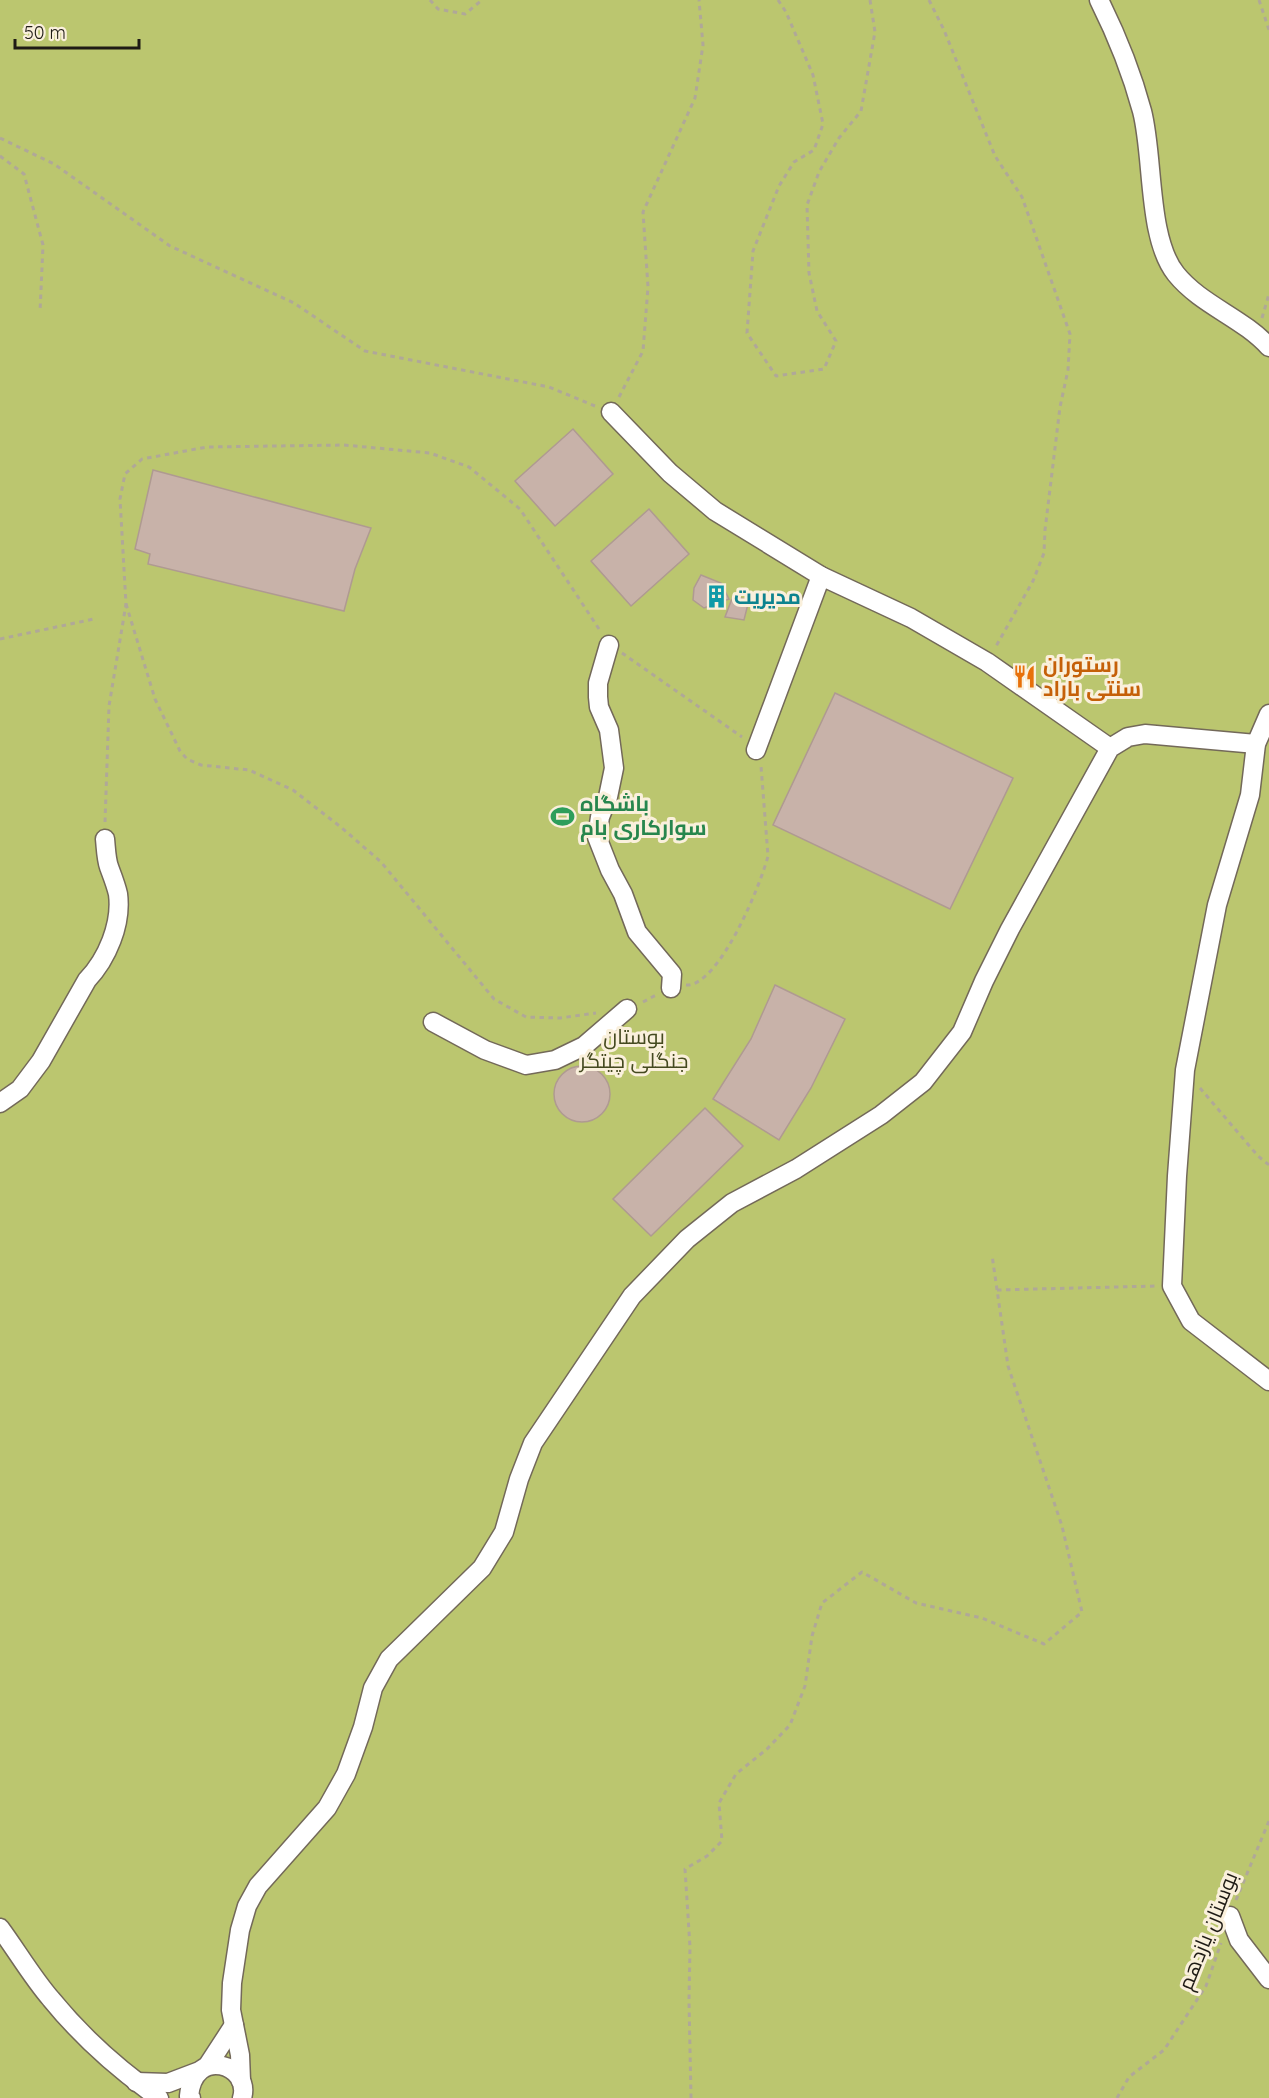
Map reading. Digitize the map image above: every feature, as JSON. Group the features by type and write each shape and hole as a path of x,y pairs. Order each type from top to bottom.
{"street":[{"path":"1099,0 1142,111 1156,222 1162,251 1176,274 1198,294 1263,340"},
{"path":"611,412 669,473 715,511 821,576 911,618 987,662 1110,748"},
{"path":"756,750 821,576"},
{"path":"609,645 598,682 598,697 599,707 609,730 615,768 600,817 597,837 610,870 623,894 637,932 672,974 672,988"},
{"path":"1269,714 1256,744 1250,795 1217,905 1185,1070 1172,1286 1191,1321 1269,1381"},
{"path":"241,2089 240,2055 231,2010 232,1983 240,1930 247,1906 258,1886 327,1808 346,1774 363,1726 373,1688 389,1659 482,1568 504,1532 519,1479 533,1443 632,1296 687,1239 732,1203 796,1169 881,1114 923,1082 962,1032 1010,929 1110,748 1128,737 1145,734 1256,744"},
{"path":"0,1102 20,1089 41,1061 87,980 97,969 113,935 118,894 108,863 105,839"},
{"path":"433,1022 485,1050 525,1065 555,1060 584,1046 627,1009"},
{"path":"1230,1916 1239,1940 1269,1979"},
{"path":"0,1928 51,1999 100,2052 159,2098"},
{"path":"191,2098 189,2096 190,2083 203,2069 234,2025"},
{"path":"136,2082 168,2083 203,2069 222,2065 233,2070 241,2089"}],"path":[{"path":"430,0 438,9 465,14 482,0"},
{"path":"0,138 54,164 170,246 294,303 365,351 549,387 611,412 643,351 648,287 643,212 695,98 703,45 699,0"},
{"path":"778,0 786,12 813,75 823,124 814,150 794,162 779,186 753,250 747,333 776,376 824,369 836,341 817,311 809,273 807,205 819,172 839,138 861,111 875,32 870,0"},
{"path":"929,0 944,30 994,156 1022,197 1070,334 1068,370 1060,407 1044,553 1033,581 987,662"},
{"path":"1259,0 1269,30"},
{"path":"0,156 24,174 43,245 40,312"},
{"path":"1263,340 1269,294"},
{"path":"105,839 109,705 126,604 120,499 125,474 142,459 207,447 355,446 430,453 469,467 520,509 609,645 637,661 739,734 756,750 761,760 768,856 741,924 722,958 710,972 692,985 688,986 684,983 627,1009 560,1018 526,1017 494,999 381,862 309,802 293,790 249,770 201,765 187,759 180,751 155,699 126,604"},
{"path":"0,639 94,619"},
{"path":"1185,1070 1258,1156 1269,1165"},
{"path":"691,2098 689,2077 690,1947 686,1869 707,1856 722,1841 719,1803 736,1774 767,1749 790,1725 805,1686 812,1636 822,1603 862,1572 916,1603 982,1618 1044,1644 1082,1612 1062,1526 1008,1366 992,1255"},
{"path":"996,1290 1172,1286"},
{"name":"بوستان یازدهم","path":"1117,2098 1129,2077 1164,2050 1206,1986 1230,1916 1269,1821"}],"green space":[{"name":"بوستان جنگلی چیتگر","path":"0,0 1269,0 1269,2098 0,2098"}],"building":[{"path":"573,429 613,474 555,526 515,481"},
{"path":"153,470 371,528 355,569 344,611 148,564 150,554 135,549"},
{"path":"649,509 689,554 631,606 591,561"},
{"name":"مدیریت","path":"701,575 721,583 729,599 704,608 693,600 694,588"},
{"path":"733,596 749,600 744,620 725,617"},
{"path":"835,693 1013,778 950,909 773,825"},
{"path":"775,985 845,1019 811,1088 779,1140 713,1099 751,1039"},
{"path":"582,1066 593,1068 602,1074 608,1083 610,1094 608,1105 602,1114 593,1120 582,1122 571,1120 562,1114 556,1105 554,1094 556,1083 562,1074 571,1068"},
{"path":"705,1108 743,1146 651,1236 613,1199"}],"place":[{"name":"مدیریت","path":"716,597"},
{"name":"رستوران سنتی باراد","path":"1025,677"},
{"name":"باشگاه سوارکاری بام","path":"562,816"}]}
